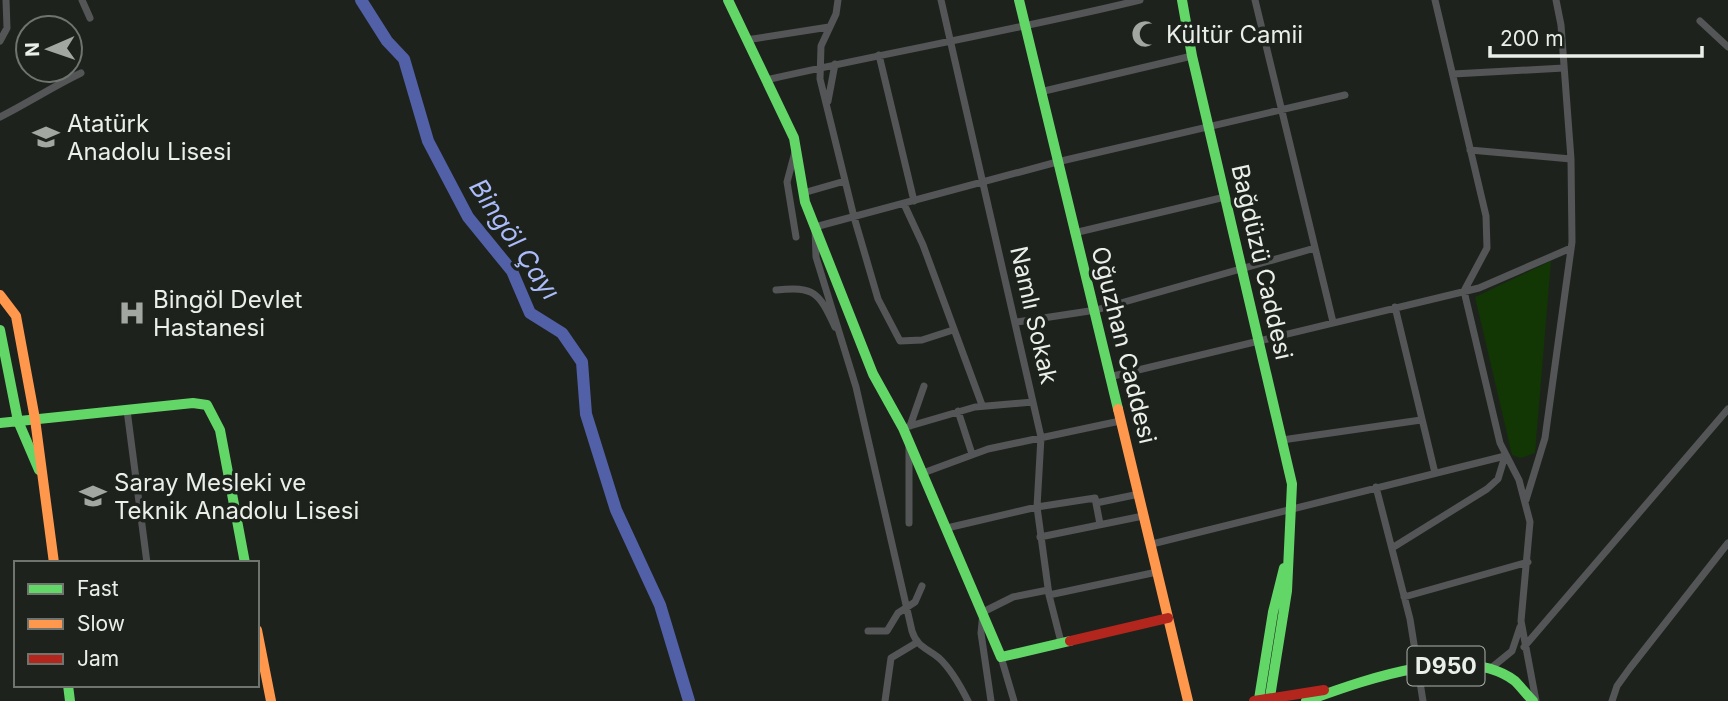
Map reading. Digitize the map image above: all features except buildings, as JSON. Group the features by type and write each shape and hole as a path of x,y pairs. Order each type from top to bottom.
{"street":[{"path":"0,41 8,28 6,0"},
{"path":"82,0 90,18"},
{"path":"728,0 797,148 803,193 815,228 873,374 906,427 909,441 1001,657 1014,701"},
{"path":"838,0 821,46 819,68 854,218 878,299 900,341 922,340 953,330"},
{"name":"Namlı Sokak","path":"942,0 1041,437 1037,507 1048,593 1061,642"},
{"name":"Oğuzhan Caddesi","path":"1019,0 1074,233 1096,310 1109,377 1152,544 1188,701"},
{"path":"766,80 835,64 1025,28 1140,0"},
{"name":"Bağdüzü Caddesi","path":"1182,0 1192,56 1292,484 1293,534 1280,653 1264,700"},
{"path":"1255,0 1333,322"},
{"path":"1435,0 1488,234 1487,248 1464,290 1506,456 1526,500 1530,522 1521,621 1512,651 1491,668"},
{"path":"1526,500 1545,438 1571,248 1571,159 1556,0"},
{"path":"1700,21 1728,47"},
{"path":"747,40 829,27"},
{"path":"880,55 914,201"},
{"path":"1040,92 1192,56"},
{"path":"828,101 835,64"},
{"path":"1453,74 1564,68"},
{"path":"0,117 57,84"},
{"path":"815,228 1057,162 1345,94"},
{"path":"796,237 787,183 789,166 797,148"},
{"path":"1470,150 1571,159"},
{"path":"803,193 845,181"},
{"path":"1074,233 1225,197"},
{"path":"904,204 923,245 982,405"},
{"path":"815,228 816,257 843,343 916,643 939,659 968,701"},
{"path":"1017,322 1096,310 1315,248"},
{"path":"1109,377 1479,288 1571,248"},
{"path":"776,290 810,289 818,296 843,343"},
{"path":"0,295 16,316 35,419 54,561"},
{"path":"1395,307 1434,473"},
{"path":"0,330 18,421 44,480"},
{"path":"906,427 924,386"},
{"path":"906,427 982,405 1033,402"},
{"path":"0,424 194,403 208,405 220,430 245,561"},
{"path":"1524,647 1728,409"},
{"path":"127,410 147,561"},
{"path":"958,411 972,454"},
{"path":"1282,440 1421,420"},
{"path":"923,473 972,454 1120,421"},
{"path":"909,441 909,523"},
{"path":"1152,544 1506,456"},
{"path":"1392,548 1487,489 1498,478 1506,456"},
{"path":"1484,461 1493,464 1498,478"},
{"path":"1376,487 1404,597 1423,701"},
{"path":"1096,503 1139,494"},
{"path":"947,527 1037,507 1095,498 1100,524"},
{"path":"1040,537 1143,516"},
{"path":"1612,701 1617,686 1630,668 1728,543"},
{"path":"1404,597 1528,562"},
{"path":"983,612 1013,597 1157,572"},
{"path":"867,631 887,631 894,617 908,609 920,596 922,586"},
{"path":"983,612 981,633 991,701"},
{"path":"1001,657 1168,618"},
{"path":"1521,621 1534,701"},
{"path":"259,640 271,701"},
{"path":"885,701 891,658 916,643"},
{"name":"D950","path":"1306,701 1348,687 1418,670 1458,665 1491,668 1513,678 1534,701"},
{"name":"D950","path":"1264,700 1348,687"}],"green space":[{"path":"1551,261 1535,453 1521,458 1512,455 1475,297"}],"waterway":[{"name":"Bingöl Çayı","path":"361,0 387,41 404,59 428,141 468,217 512,271 530,313 562,333 582,362 586,414 616,510 660,605 689,701"}],"traffic: fast":[{"path":"728,0 794,138 805,202 873,374 903,428 1001,657 1070,641"},
{"path":"1019,0 1118,409"},
{"path":"1182,0 1192,56 1292,484 1287,591 1270,697"},
{"path":"0,330 18,421 39,470"},
{"path":"0,423 193,403 207,405 220,430 245,561"},
{"path":"1259,699 1273,612 1284,568"},
{"path":"1306,701 1382,676 1440,665 1468,665 1494,670 1515,681 1533,701"},
{"path":"68,687 70,701"}],"traffic: slow":[{"path":"0,295 16,316 35,419 54,561"},
{"path":"1118,409 1188,701"},
{"path":"259,640 271,701"}],"traffic: jam":[{"path":"1070,641 1168,618"},
{"path":"1254,701 1324,690"}],"place":[{"name":"Kültür Camii","path":"1145,34"},
{"name":"Atatürk Anadolu Lisesi","path":"46,137"},
{"name":"Bingöl Devlet Hastanesi","path":"132,313"},
{"name":"Saray Mesleki ve Teknik Anadolu Lisesi","path":"93,496"}]}
